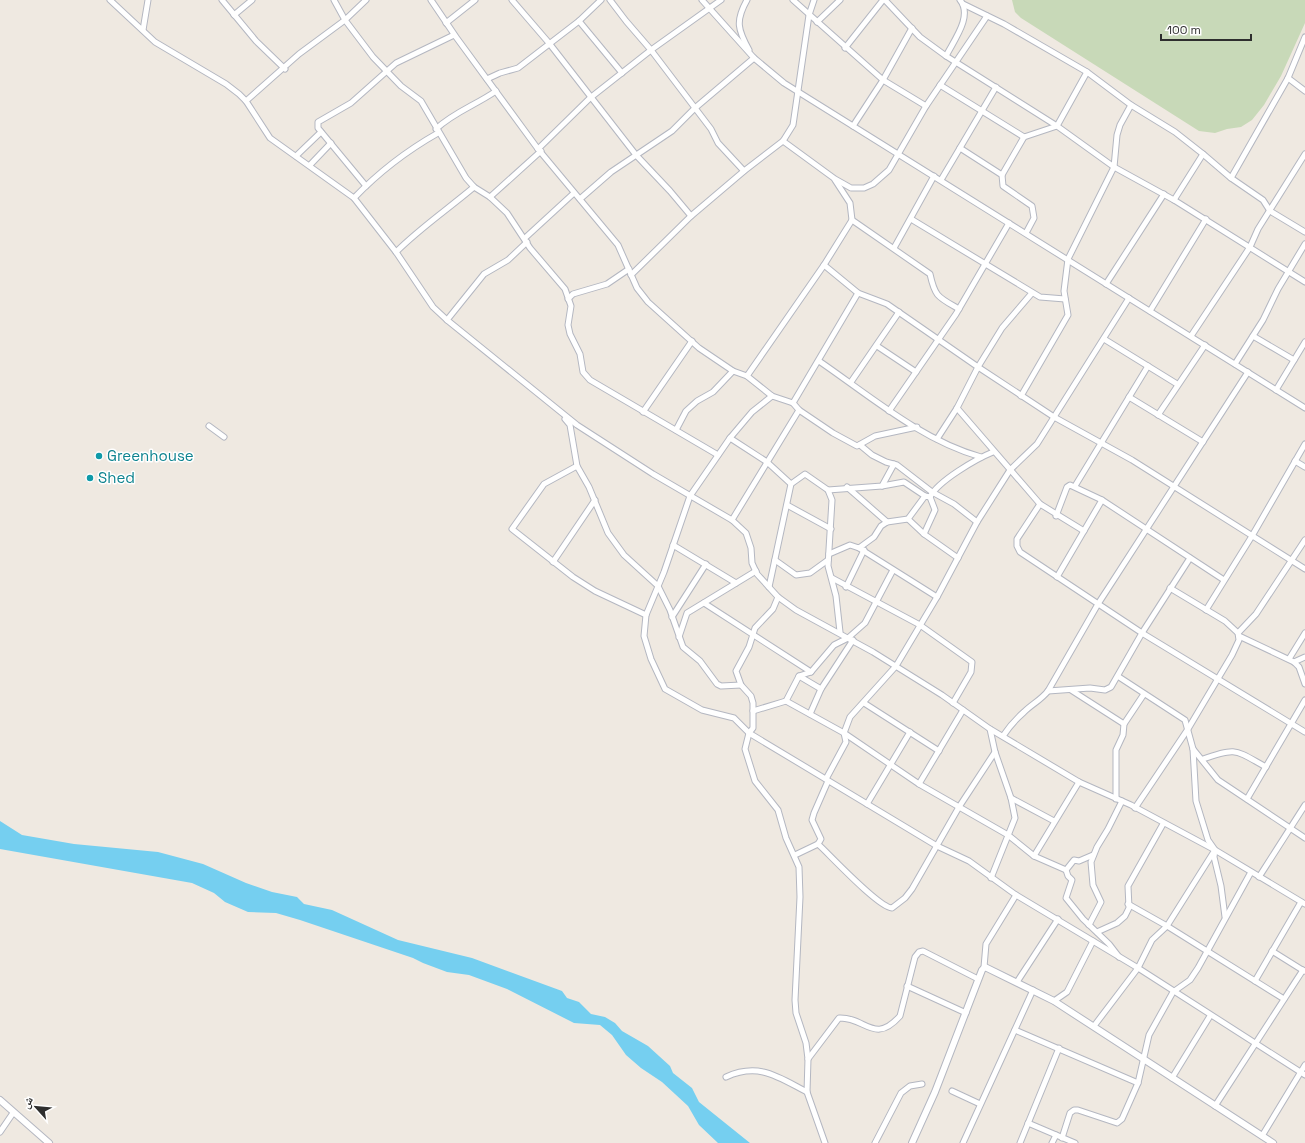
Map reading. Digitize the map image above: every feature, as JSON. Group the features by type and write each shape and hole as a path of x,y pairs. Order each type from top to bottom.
{"street":[{"path":"110,0 155,42 226,84 246,101 270,138 310,165 354,198 396,252 433,307 447,320 581,428 690,496 732,520 746,533 751,548 752,563 756,571 778,597 796,610 840,632 896,666 990,729 1079,782 1122,801 1163,824 1215,850 1303,903 1272,951 1255,981"},
{"path":"143,30 148,0"},
{"path":"222,0 256,41 285,69"},
{"path":"234,15 252,0"},
{"path":"334,0 345,20 361,43 404,89 419,98 437,131 452,152 464,176 474,187 490,197 507,213 526,240 565,289 571,306 568,325 570,334 580,354 583,372 597,386 610,391 718,455"},
{"path":"246,101 285,69 305,50 345,20 366,0"},
{"path":"431,0 454,35 540,150 618,245 637,288 648,302 692,342 733,372 747,376 772,396 793,403 799,410 833,433 857,446 875,436 917,427"},
{"path":"446,23 475,0"},
{"path":"512,0 549,43 590,98 636,155 691,216"},
{"path":"487,79 500,72 518,68 579,21 601,0"},
{"path":"610,0 651,50 711,129 718,143 744,171"},
{"path":"702,0 754,58 784,83 1305,408"},
{"path":"490,197 540,150 590,98 651,50 721,0"},
{"path":"747,0 741,11 740,33 754,58"},
{"path":"793,0 845,48 883,80 926,106"},
{"path":"631,275 691,216 744,171 783,141 793,125 809,15 814,0"},
{"path":"817,22 840,0"},
{"path":"845,48 884,0 920,37 946,56 1058,126 1114,167 1206,219 1305,282"},
{"path":"946,56 964,19 961,2"},
{"path":"961,2 1087,72 1131,105 1174,132 1203,154 1231,178 1263,200 1270,211 1305,232"},
{"path":"783,141 835,179 850,188 864,188 874,184 889,170 926,106 987,16"},
{"path":"579,21 622,73"},
{"path":"853,126 883,80 912,28"},
{"path":"366,186 318,128 318,122 351,103 396,63 454,35"},
{"path":"1231,178 1288,78 1305,37"},
{"path":"580,199 605,176 672,131 695,108 754,58"},
{"path":"1026,233 1034,218 1032,206 1003,186 1002,175 1024,137 1058,126 1087,72"},
{"path":"1288,78 1305,91"},
{"path":"940,86 1024,137"},
{"path":"941,180 996,87"},
{"path":"354,198 366,186 437,131 455,113 482,101 496,91"},
{"path":"1021,396 1068,315 1064,291 1068,259 1114,167 1117,135 1120,125 1131,105"},
{"path":"296,156 321,132"},
{"path":"310,165 331,143"},
{"path":"960,148 1002,175"},
{"path":"1174,200 1203,154"},
{"path":"1191,336 1250,247 1305,154"},
{"path":"894,248 934,176"},
{"path":"747,376 824,265 852,220 850,202 835,179"},
{"path":"396,252 420,229 445,212 474,187"},
{"path":"447,320 484,274 508,260 526,240 574,193"},
{"path":"1106,284 1164,194"},
{"path":"910,218 984,265 1032,293 1040,297 1065,299"},
{"path":"1150,311 1206,219"},
{"path":"852,220 930,274 934,292 959,309"},
{"path":"888,411 959,309 1010,223"},
{"path":"1235,364 1253,336 1305,244"},
{"path":"824,265 858,293 887,304 938,340 1054,417 1103,443 1305,569"},
{"path":"568,298 573,294 606,284 629,269"},
{"path":"793,403 858,293"},
{"path":"937,439 957,408 978,367 1002,328 1032,293"},
{"path":"795,855 818,844 821,837 812,820 827,780 846,742 844,734 850,716 864,703 896,666 937,597 977,522 1010,470 1038,444 1129,298"},
{"path":"851,382 899,312"},
{"path":"1253,336 1294,360"},
{"path":"1104,339 1177,384"},
{"path":"644,412 692,342"},
{"path":"1276,390 1305,342"},
{"path":"1158,415 1204,345"},
{"path":"877,346 916,372"},
{"path":"819,361 851,382 888,411 961,451 981,457"},
{"path":"1075,486 1103,443 1148,366"},
{"path":"676,430 686,411 697,401 713,392 733,372"},
{"path":"1003,736 1011,724 1025,710 1038,702 1048,691 1098,604 1248,372"},
{"path":"772,396 752,412 730,438 690,496 646,615 644,636 646,647 665,689 702,710 734,718 749,733 937,846 966,860 1016,895 1138,968 1255,1045 1303,1074"},
{"path":"1129,397 1203,442"},
{"path":"957,408 993,452 1040,504 1056,516 1084,530"},
{"path":"558,410 570,425 577,466 595,500 608,533 624,555 658,586 665,598 682,647 700,661 717,684 721,686 741,685"},
{"path":"732,520 799,410"},
{"path":"209,426 224,437"},
{"path":"730,438 767,462 791,484"},
{"path":"1206,610 1252,536 1305,444"},
{"path":"860,445 872,455 894,464 910,474 932,492 954,504 977,522"},
{"path":"846,587 862,549 881,526 887,522 908,519 932,492 981,457 993,452"},
{"path":"1295,461 1305,467"},
{"path":"882,486 894,464"},
{"path":"577,466 544,484 512,529 553,562 595,590 646,615"},
{"path":"769,587 791,484 805,474 828,490 832,500 828,566 836,596 840,632"},
{"path":"828,490 847,487 882,486 904,482 910,474"},
{"path":"904,482 927,497 935,510 924,534"},
{"path":"1056,516 1067,487 1070,485 1075,486 1102,500 1224,580"},
{"path":"847,487 887,522"},
{"path":"553,562 595,500"},
{"path":"1058,577 1102,500"},
{"path":"1040,504 1018,537 1017,546 1020,552 1142,633 1305,732"},
{"path":"786,505 831,529"},
{"path":"908,519 924,534 958,558"},
{"path":"1135,808 1188,729 1235,650 1239,635 1256,614 1305,540"},
{"path":"673,545 736,583"},
{"path":"829,554 850,545 862,549 937,597"},
{"path":"1048,691 1090,688 1105,690 1111,687 1119,676 1142,633 1190,558"},
{"path":"775,560 796,575 810,573 828,560"},
{"path":"672,618 706,564"},
{"path":"810,714 821,689 851,639 865,623 893,570"},
{"path":"679,636 687,613 722,590 756,571"},
{"path":"832,578 846,587 920,625 972,662 970,672 953,703"},
{"path":"1170,588 1225,621 1239,635 1291,660 1301,672 1305,684"},
{"path":"778,597 773,609 760,621 753,634 749,647 736,671 741,685 751,696 753,728 749,733 745,749 755,781 778,810 786,838 795,855 799,867 800,897 795,1000 796,1013 806,1043 808,1059 807,1092 825,1143"},
{"path":"704,603 811,672"},
{"path":"1291,660 1305,633"},
{"path":"786,701 799,676 811,672 834,645 851,639"},
{"path":"1291,660 1305,657"},
{"path":"799,676 821,689"},
{"path":"1119,676 1185,720 1193,749 1196,801 1208,840 1215,850 1214,857 1221,886 1225,918"},
{"path":"1071,690 1124,724"},
{"path":"1116,799 1116,750 1123,735 1124,724 1144,694"},
{"path":"1247,799 1305,700"},
{"path":"753,711 786,701 844,734 919,784 1008,835 1034,856 1066,870 1068,876 1072,880 1066,898 1121,959"},
{"path":"864,703 938,751"},
{"path":"919,784 963,710"},
{"path":"990,729 995,752 1011,798 1015,818 991,878"},
{"path":"867,804 910,732"},
{"path":"1193,749 1203,759 1218,780 1305,838"},
{"path":"1203,759 1226,751 1234,751 1266,767"},
{"path":"818,844 856,881 885,906 892,908 905,898 912,889 959,807 995,752"},
{"path":"1034,856 1079,782"},
{"path":"1011,798 1054,821"},
{"path":"1089,925 1101,902 1093,885 1091,862 1093,855 1122,801"},
{"path":"1259,877 1305,805"},
{"path":"1097,932 1120,920 1127,912 1128,886 1163,824"},
{"path":"1094,1026 1138,968 1152,940 1167,926 1215,850"},
{"path":"1066,870 1074,860 1079,861 1093,855"},
{"path":"1062,1138 1070,1114 1074,1110 1117,1123 1122,1119 1138,1084 1149,1036 1173,992 1190,980 1251,872"},
{"path":"912,1143 984,967 986,944 1016,895"},
{"path":"1128,904 1167,926 1284,999"},
{"path":"1017,982 1058,919"},
{"path":"1054,1001 1067,992 1093,941"},
{"path":"808,1059 839,1018 847,1018 872,1029 888,1028 900,1016 915,957 918,952 923,951 978,979"},
{"path":"1215,1106 1284,999 1304,971 1272,951"},
{"path":"984,967 1054,1001 1273,1143"},
{"path":"907,986 966,1013"},
{"path":"963,1143 1033,990"},
{"path":"1172,1078 1210,1016"},
{"path":"1015,1030 1059,1048 1138,1084"},
{"path":"1020,1143 1059,1048"},
{"path":"1262,1136 1303,1074 1305,1065"},
{"path":"726,1076 744,1070 759,1071 777,1077 807,1092"},
{"path":"875,1143 901,1093 910,1086 922,1084"},
{"path":"952,1091 980,1104"},
{"path":"0,1100 49,1143"},
{"path":"0,1132 13,1113"},
{"path":"1028,1123 1075,1143"},
{"path":"1052,1143 1056,1135"}],"green space":[{"path":"1012,0 1305,0 1305,23 1281,76 1264,105 1252,120 1241,127 1215,133 1199,131 1021,18 1015,12"}],"water":[{"path":"0,821 22,835 74,844 158,852 203,864 246,883 272,892 297,897 304,904 332,910 398,940 472,958 562,991 567,998 579,1002 591,1014 605,1017 615,1023 622,1031 648,1046 670,1066 673,1073 692,1088 699,1102 750,1143 718,1143 699,1125 688,1106 662,1082 641,1068 626,1055 612,1035 600,1025 574,1023 507,989 469,975 447,972 413,958 300,920 276,913 248,912 225,902 214,893 192,883 0,849"}],"place":[{"name":"Greenhouse","path":"99,456"},
{"name":"Shed","path":"90,478"}]}
